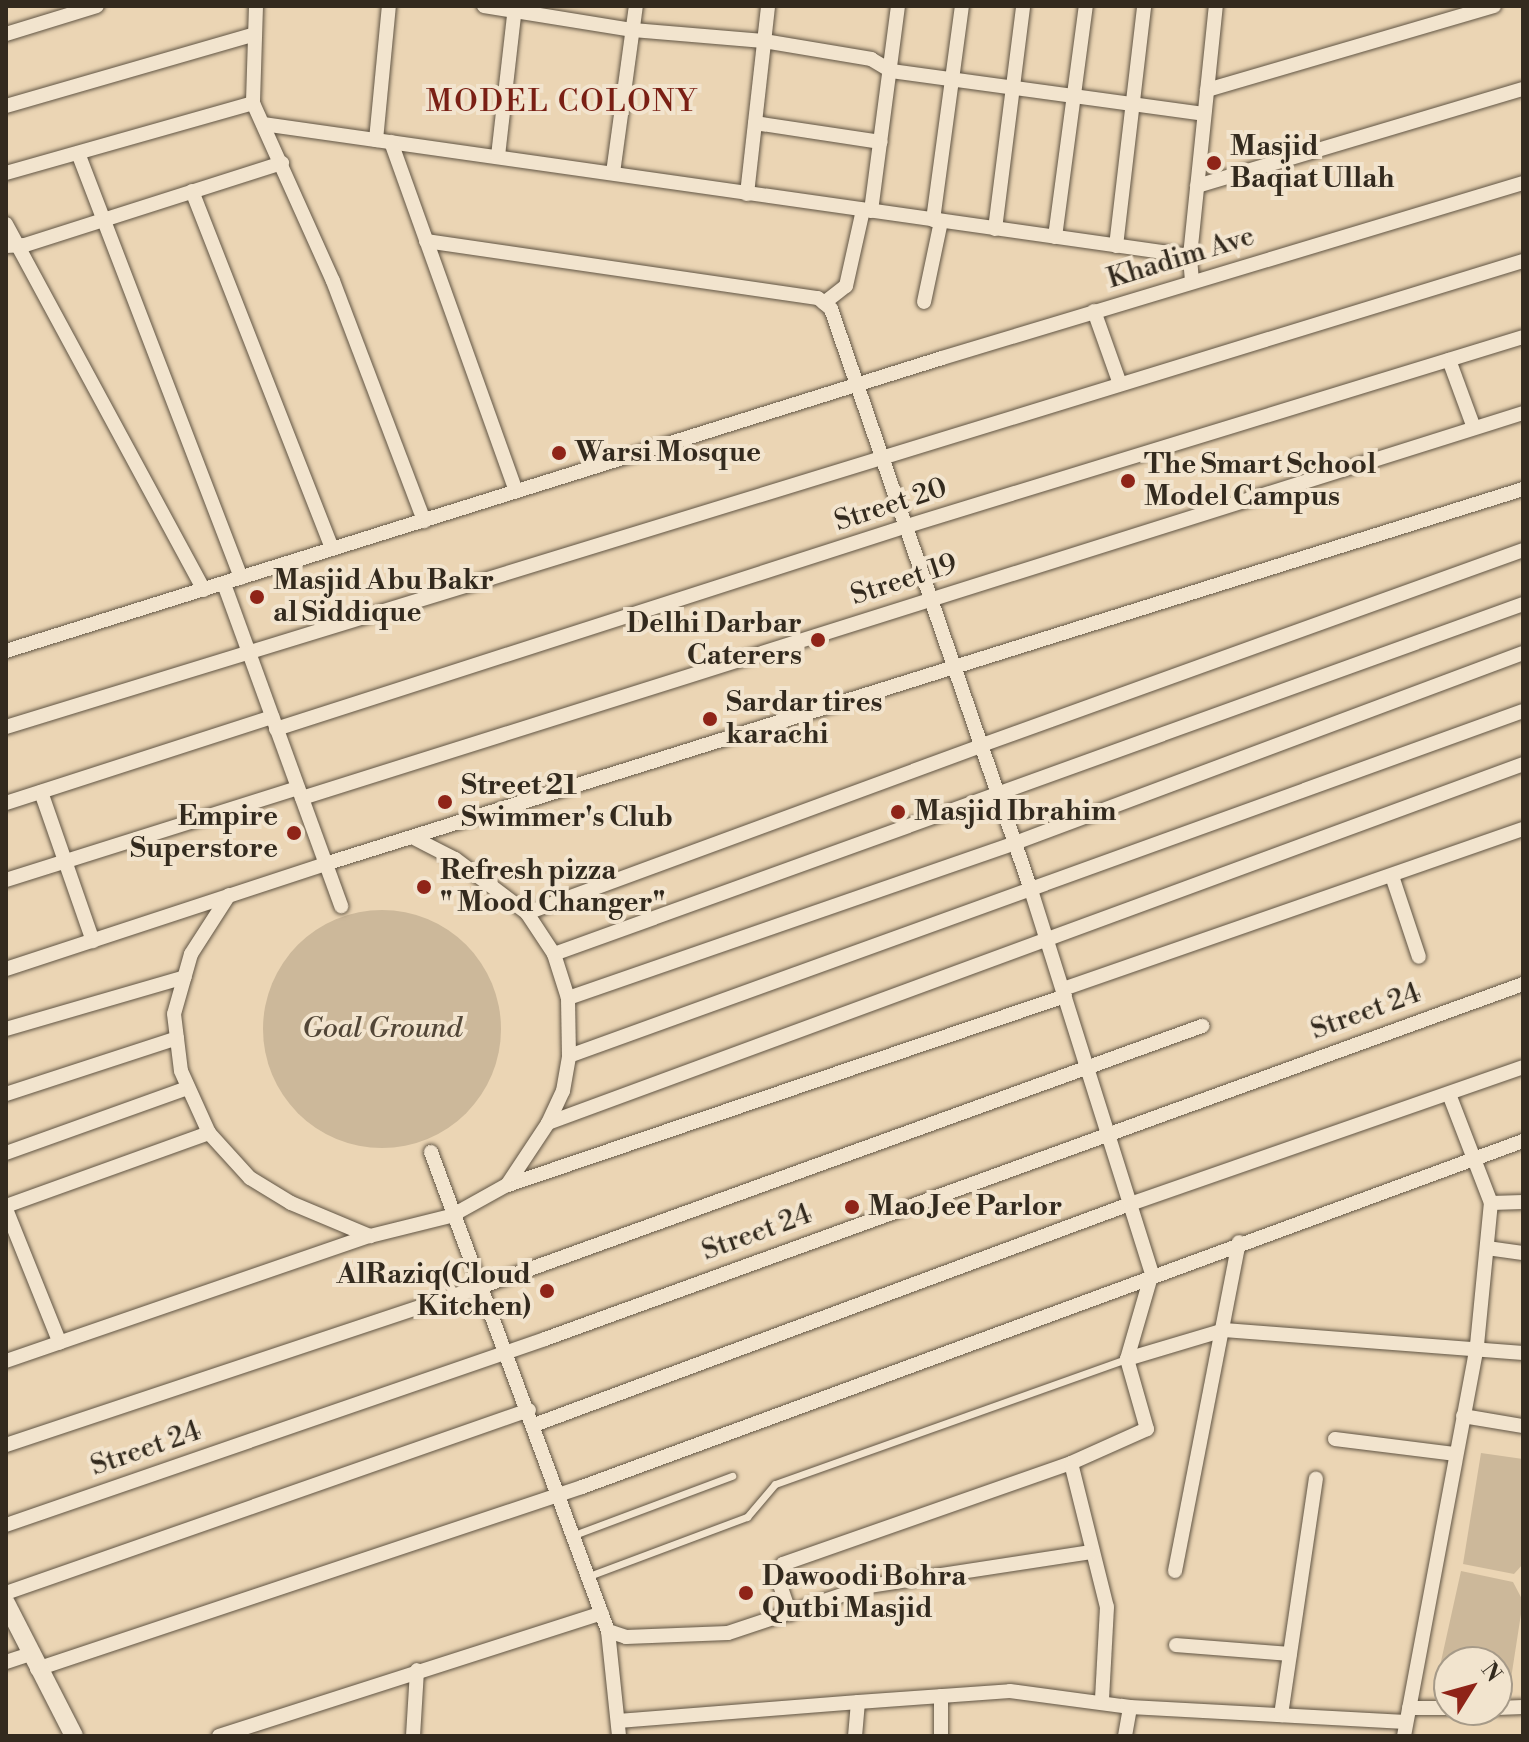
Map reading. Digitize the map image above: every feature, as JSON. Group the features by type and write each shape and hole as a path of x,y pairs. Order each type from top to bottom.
{"main road":[{"path":"6,1603 74,1736"}],"street":[{"path":"6,34 97,6"},
{"path":"256,6 252,35 253,103 333,281 424,521"},
{"path":"389,6 383,141 426,241 516,491"},
{"path":"484,6 633,30 764,41 871,59 891,71 1204,114"},
{"path":"613,173 636,6"},
{"path":"747,194 768,6"},
{"path":"824,303 846,286 867,210 881,142 898,6"},
{"path":"924,302 937,220 962,6"},
{"path":"995,229 1023,6"},
{"path":"1055,237 1086,6"},
{"path":"1116,246 1144,6"},
{"path":"1192,281 1190,256 1216,6"},
{"path":"1207,90 1494,6"},
{"path":"498,156 515,9"},
{"path":"6,106 252,35"},
{"path":"1197,186 1523,89"},
{"path":"6,173 253,103"},
{"path":"755,123 881,142"},
{"path":"263,124 1190,256"},
{"path":"78,153 241,578"},
{"path":"12,246 282,163"},
{"name":"Khadim Ave","path":"6,651 1094,311 1523,183"},
{"path":"192,191 332,549"},
{"path":"6,224 12,246 204,590"},
{"path":"426,241 824,303 831,309 1031,890 1152,1273 1127,1359 1147,1429 1071,1463 783,1564 777,1576 790,1614"},
{"path":"6,727 1523,261"},
{"path":"1094,311 1120,384"},
{"name":"Street 20","path":"6,803 1523,337"},
{"path":"1449,360 1474,428"},
{"name":"Street 19","path":"6,880 300,793 1523,413"},
{"path":"6,969 325,864 1523,489"},
{"path":"527,913 1523,550"},
{"path":"224,584 341,906"},
{"path":"554,954 1523,604"},
{"path":"568,998 1015,843 1523,653"},
{"path":"569,1056 1523,711"},
{"path":"548,1123 1523,764"},
{"path":"41,792 93,941"},
{"path":"6,1361 370,1236 451,1216 507,1185 1064,993 1523,829"},
{"path":"412,837 455,859 527,913 554,954 568,998 569,1056 563,1091 548,1123 507,1185"},
{"path":"1392,876 1419,957"},
{"path":"229,895 191,954 174,1014 188,1088 209,1133 250,1178 291,1203 370,1236"},
{"path":"6,1029 185,977"},
{"name":"Street 24","path":"6,1525 508,1351 1523,984"},
{"path":"6,1445 483,1286 1202,1026"},
{"path":"6,1094 177,1038"},
{"path":"534,1425 1130,1204 1523,1067"},
{"path":"6,1153 188,1088"},
{"path":"1406,1722 1477,1345 1491,1203 1449,1094"},
{"path":"60,1343 6,1208 209,1133"},
{"path":"6,1662 34,1662 559,1494 1152,1273 1523,1141"},
{"path":"431,1152 451,1216 508,1351 608,1631 618,1728 858,1702 1010,1691 1102,1700 1130,1707 1406,1722 1433,1713"},
{"path":"1491,1203 1523,1202"},
{"path":"1175,1571 1239,1242"},
{"path":"1487,1248 1523,1253"},
{"path":"1127,1359 1224,1330 1477,1345 1523,1353"},
{"path":"6,1593 529,1410"},
{"path":"1463,1416 1523,1426"},
{"path":"1335,1439 1456,1454"},
{"path":"1071,1463 1107,1607 1102,1700"},
{"path":"1281,1715 1316,1479"},
{"path":"608,1631 626,1637 728,1633 911,1577 1092,1552"},
{"path":"219,1736 602,1613"},
{"path":"1176,1645 1290,1654"},
{"path":"413,1736 417,1670"},
{"path":"941,1696 941,1736"},
{"path":"855,1736 858,1702"},
{"path":"1125,1736 1130,1707"}],"lane":[{"path":"589,1576 747,1517 775,1484 1127,1359"},
{"path":"574,1535 732,1476"}],"green space":[{"name":"Goal Ground","path":"382,910 405,912 428,919 466,945 492,983 499,1006 499,1052 492,1075 466,1113 428,1139 405,1146 382,1148 359,1146 336,1139 298,1113 272,1075 265,1052 263,1029 265,1006 272,983 298,945 336,919 359,912"},
{"path":"1481,1453 1523,1459 1523,1564 1514,1574 1463,1564"},
{"path":"1461,1571 1513,1582 1523,1601 1513,1666 1513,1646 1444,1646"}],"place":[{"name":"Masjid Baqiat Ullah","path":"1214,163"},
{"name":"Warsi Mosque","path":"559,453"},
{"name":"The Smart School Model Campus","path":"1128,481"},
{"name":"Masjid Abu Bakr al Siddique","path":"257,597"},
{"name":"Delhi Darbar Caterers","path":"818,640"},
{"name":"Sardar tires karachi","path":"710,719"},
{"name":"Street 21 Swimmer's Club","path":"445,802"},
{"name":"Masjid Ibrahim","path":"898,812"},
{"name":"Empire Superstore","path":"294,833"},
{"name":"Refresh pizza \" Mood Changer\"","path":"424,887"},
{"name":"Mao Jee Parlor","path":"852,1207"},
{"name":"AlRaziq(Cloud Kitchen)","path":"547,1291"},
{"name":"Dawoodi Bohra Qutbi Masjid","path":"746,1593"}],"district":[{"name":"MODEL COLONY","path":"562,102"}]}
